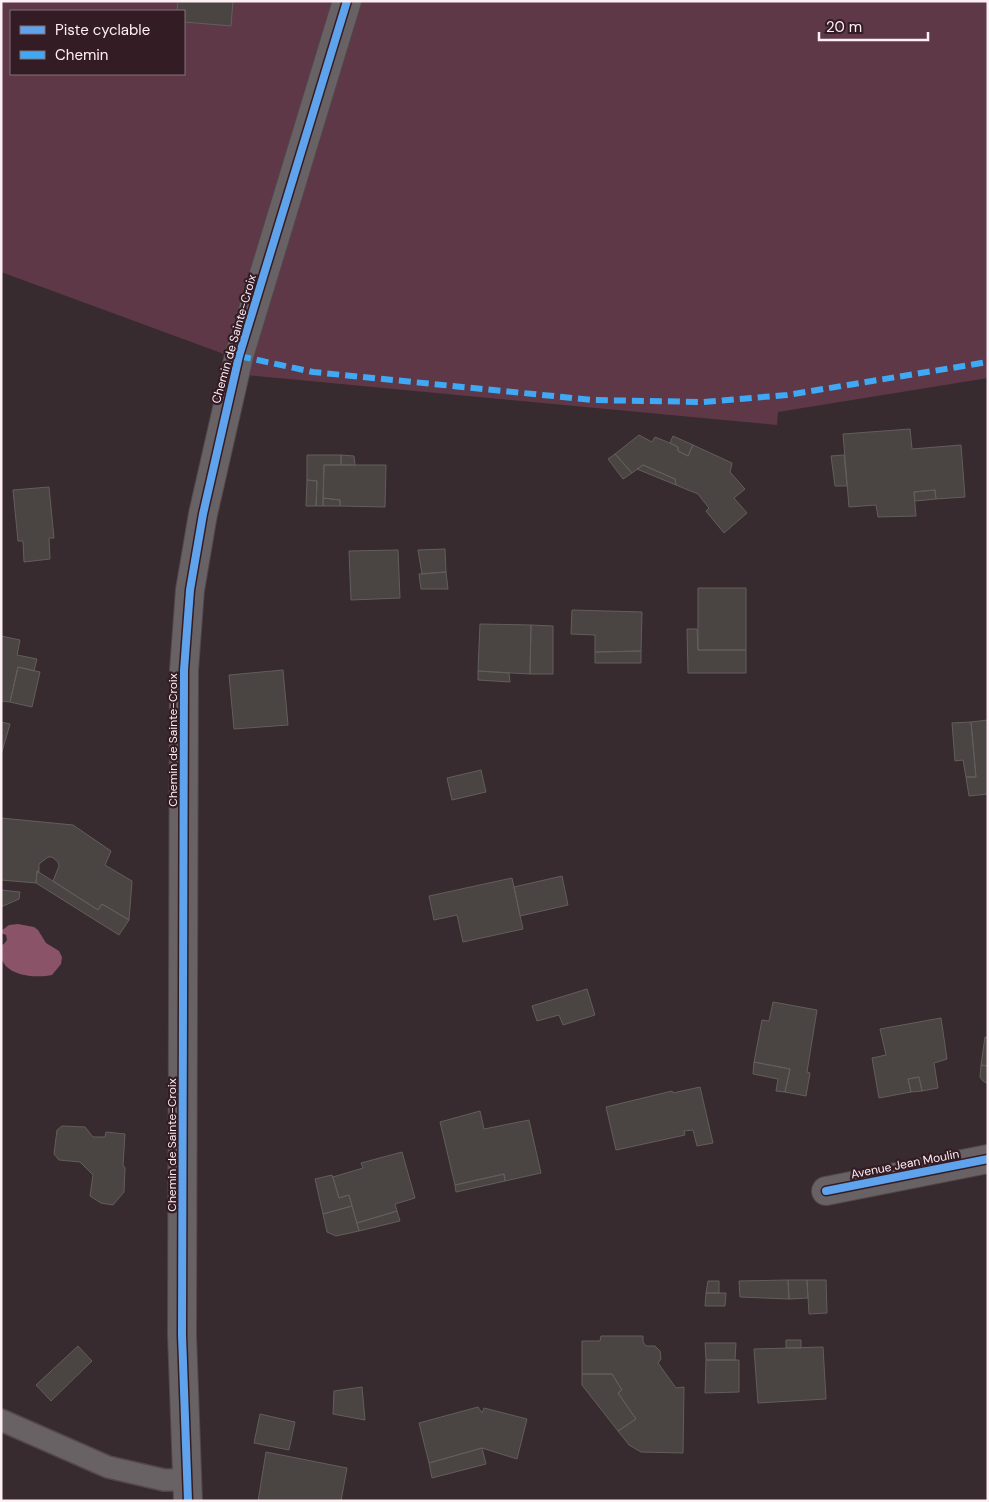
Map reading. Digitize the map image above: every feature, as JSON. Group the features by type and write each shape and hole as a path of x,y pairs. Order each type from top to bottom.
{"street":[{"name":"Chemin de Sainte-Croix","path":"187,1490 182,1335 184,680 190,590 203,514 239,356 347,1"},
{"name":"Avenue Jean Moulin","path":"826,1191 988,1159"}],"lane":[{"path":"1,1420 108,1467 164,1480 187,1490"}],"shaded area":[{"path":"1,1 988,1 988,378 778,412 777,425 245,375 224,354 1,272"},
{"path":"18,924 34,927 46,943 59,951 62,957 61,964 52,975 24,975 6,966 1,958 1,945 7,940 6,935 1,933 1,931 9,925"}],"building":[{"path":"178,1 233,1 231,26 185,22 185,10 177,10"},
{"path":"910,429 912,449 961,445 965,497 936,499 935,490 914,492 916,516 878,517 876,505 849,507 843,434"},
{"path":"639,435 652,442 655,437 670,443 678,447 678,451 688,456 693,445 732,463 730,472 745,489 734,498 747,513 724,533 706,511 709,508 698,494 676,485 675,479 643,465 632,473 615,454"},
{"path":"673,436 693,445 688,456 678,451 678,447 670,443"},
{"path":"615,454 632,473 623,479 608,459"},
{"path":"307,455 341,455 341,465 324,465 323,506 316,506 317,481 307,480"},
{"path":"341,455 354,456 355,465 341,465"},
{"path":"844,455 847,486 835,486 831,456"},
{"path":"324,465 386,465 385,507 340,506 340,500 323,498"},
{"path":"643,465 675,479 676,485 637,469"},
{"path":"307,480 317,481 316,506 306,506"},
{"path":"49,487 54,538 49,538 50,559 24,562 23,541 18,541 13,490"},
{"path":"935,490 936,499 915,501 914,492"},
{"path":"323,498 340,500 340,506 323,506"},
{"path":"445,549 446,572 422,574 418,550"},
{"path":"398,550 400,598 351,600 349,551"},
{"path":"446,572 448,589 421,589 419,574"},
{"path":"698,588 746,588 746,650 698,650"},
{"path":"572,610 642,612 641,651 595,652 595,635 571,634"},
{"path":"480,624 531,625 530,674 478,671"},
{"path":"531,625 553,626 553,674 530,674"},
{"path":"687,629 697,629 698,650 746,650 746,673 688,673"},
{"path":"1,636 20,640 17,655 37,659 34,671 18,667 10,702 1,701"},
{"path":"641,651 641,663 595,663 595,652"},
{"path":"18,667 40,672 32,707 10,702"},
{"path":"283,670 288,725 234,729 229,675"},
{"path":"478,671 509,673 510,682 478,680"},
{"path":"988,720 988,794 969,796 966,777 976,777 971,722"},
{"path":"1,722 10,724 1,755"},
{"path":"971,722 976,777 966,777 963,760 955,761 952,723"},
{"path":"481,770 486,792 452,800 447,778"},
{"path":"1,818 73,825 111,851 105,865 132,881 129,920 102,904 98,910 53,881 59,866 58,862 52,857 48,857 39,864 36,883 1,880"},
{"path":"37,871 98,910 102,904 129,920 119,935 36,883"},
{"path":"562,876 568,905 520,916 514,887"},
{"path":"512,878 523,929 463,942 457,915 434,920 429,896"},
{"path":"1,890 20,892 19,899 1,907"},
{"path":"587,989 595,1015 563,1025 559,1015 537,1021 532,1006"},
{"path":"773,1002 817,1010 807,1072 810,1073 806,1096 785,1092 790,1069 754,1062 762,1020 769,1021"},
{"path":"941,1018 947,1059 934,1063 938,1088 922,1091 919,1077 908,1079 911,1092 879,1098 872,1058 886,1055 880,1029"},
{"path":"985,1037 988,1038 988,1066 981,1065"},
{"path":"754,1062 790,1069 785,1092 776,1091 778,1079 753,1074"},
{"path":"981,1065 988,1066 988,1084 980,1077"},
{"path":"919,1077 922,1091 911,1092 908,1079"},
{"path":"700,1087 713,1143 697,1146 693,1130 684,1131 685,1135 616,1150 606,1107 672,1091 673,1093"},
{"path":"480,1111 484,1129 529,1120 541,1173 505,1181 504,1174 455,1185 440,1122"},
{"path":"62,1126 85,1127 93,1137 105,1137 106,1132 125,1134 124,1192 113,1205 101,1203 90,1196 93,1175 80,1162 59,1160 54,1154 57,1130"},
{"path":"402,1152 415,1198 395,1204 397,1211 357,1223 349,1195 339,1198 333,1177 363,1168 361,1163"},
{"path":"504,1174 505,1181 456,1192 455,1185"},
{"path":"332,1175 339,1198 349,1195 352,1206 323,1214 315,1179"},
{"path":"352,1206 359,1231 336,1236 327,1232 323,1214"},
{"path":"397,1211 400,1221 359,1231 357,1223"},
{"path":"788,1280 807,1280 808,1298 789,1299"},
{"path":"788,1280 789,1299 740,1297 739,1281"},
{"path":"807,1280 826,1280 827,1313 809,1314"},
{"path":"708,1281 719,1281 719,1293 706,1293"},
{"path":"706,1293 726,1293 725,1306 705,1306"},
{"path":"601,1336 643,1336 643,1342 646,1346 655,1346 660,1351 661,1359 658,1363 676,1388 684,1387 683,1453 641,1452 629,1445 618,1431 636,1419 618,1393 622,1390 612,1374 582,1374 582,1341 600,1341"},
{"path":"786,1340 801,1340 801,1348 786,1348"},
{"path":"705,1343 736,1343 735,1360 706,1360"},
{"path":"78,1346 92,1361 51,1401 36,1385"},
{"path":"823,1347 826,1399 758,1403 754,1349"},
{"path":"706,1360 739,1360 739,1392 705,1393"},
{"path":"582,1374 612,1374 622,1390 618,1393 636,1419 618,1431 582,1385"},
{"path":"362,1387 365,1420 333,1414 334,1391"},
{"path":"478,1407 482,1413 484,1408 527,1419 517,1459 482,1448 429,1463 419,1423"},
{"path":"260,1414 295,1422 289,1450 254,1443"},
{"path":"482,1448 486,1464 432,1478 429,1463"},
{"path":"266,1452 347,1468 341,1501 258,1501"}],"marked path":[{"path":"239,356 313,372 593,400 703,402 787,395 988,362"}],"cycle path":[{"path":"188,1501 182,1335 184,670 190,590 203,514 239,356 347,1"},
{"path":"826,1191 988,1159"}]}
